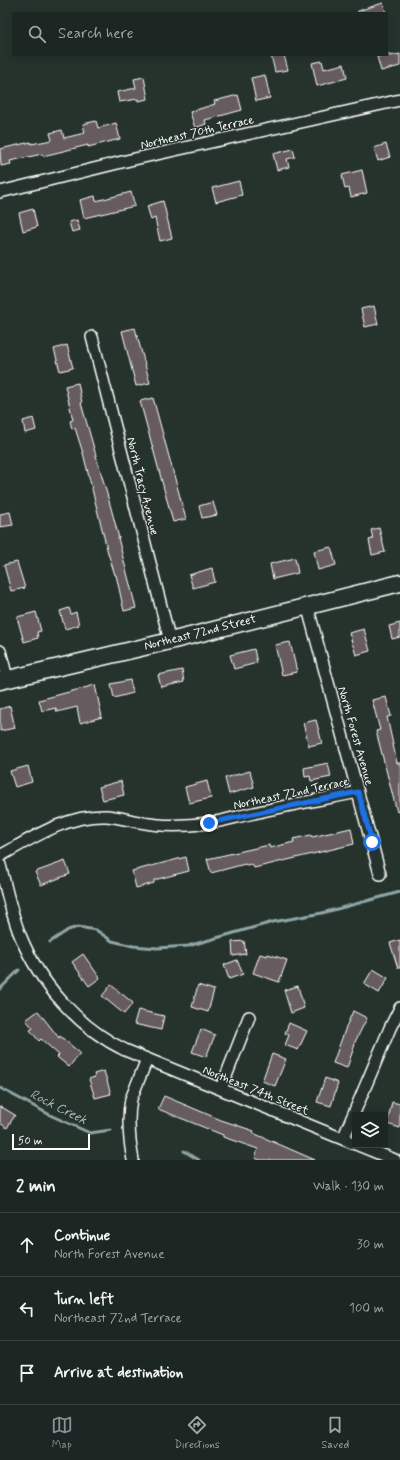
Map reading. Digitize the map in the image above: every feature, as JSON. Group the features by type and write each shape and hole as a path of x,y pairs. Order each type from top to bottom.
{"main road":[{"name":"Northeast 72nd Street","path":"4,680 170,641 307,605 400,583"}],"street":[{"name":"Northeast 70th Terrace","path":"0,192 130,160 400,100"},
{"name":"North Tracy Avenue","path":"92,337 170,641"},
{"name":"North Forest Avenue","path":"307,605 380,874"},
{"path":"0,651 4,680"},
{"name":"Northeast 72nd Terrace","path":"0,856 36,835 56,826 77,819 93,816 119,818 157,824 183,825 209,823 358,792"},
{"name":"Northeast 74th Street","path":"0,865 20,935 31,959 46,982 72,1012 96,1034 110,1043 147,1060 352,1143"},
{"path":"343,1139 400,1008"},
{"path":"221,1089 249,1017"},
{"path":"133,1160 129,1139 130,1105 147,1060"},
{"path":"365,1148 395,1160"}],"building":[{"path":"383,3 386,12 358,12"},
{"path":"388,54 390,56 400,54 400,66 381,71 377,57 388,56"},
{"path":"271,56 284,56 288,70 275,72"},
{"path":"322,61 324,69 344,64 347,78 317,86 312,63"},
{"path":"265,75 270,98 256,101 251,78"},
{"path":"144,77 148,99 119,102 117,92 136,88 134,79"},
{"path":"238,95 242,110 205,120 206,124 195,128 190,112 215,104 214,101"},
{"path":"96,121 98,128 116,123 120,139 43,156 42,154 10,161 11,164 1,166 0,149 31,142 31,144 52,140 50,133 62,130 64,138 85,133 83,124"},
{"path":"386,144 390,157 378,161 374,148"},
{"path":"293,149 295,157 287,159 289,167 277,170 273,154"},
{"path":"362,170 367,193 351,197 349,188 345,189 342,175"},
{"path":"239,181 242,195 216,202 212,188"},
{"path":"131,192 135,206 84,218 80,200 95,196 96,201"},
{"path":"163,201 172,238 160,241 155,218 151,220 147,206"},
{"path":"33,209 37,227 23,231 19,213"},
{"path":"77,220 80,230 72,232 69,222"},
{"path":"374,306 378,324 365,327 361,309"},
{"path":"135,328 150,383 136,386 122,331"},
{"path":"67,345 73,368 60,371 54,349"},
{"path":"78,383 81,403 111,508 136,608 124,611 116,575 108,553 83,453 75,428 72,429 70,421 73,420 65,386"},
{"path":"153,398 186,519 173,522 140,401"},
{"path":"33,418 36,430 25,433 23,421"},
{"path":"213,502 217,515 202,518 199,506"},
{"path":"10,512 13,525 0,527 0,514"},
{"path":"379,528 385,552 372,555 369,540 373,539 371,530"},
{"path":"331,547 336,565 318,570 314,551"},
{"path":"295,558 298,573 273,579 270,564"},
{"path":"17,562 25,588 11,591 4,565"},
{"path":"212,568 215,582 193,588 189,575"},
{"path":"69,608 71,614 76,612 79,625 65,629 60,611"},
{"path":"36,612 41,631 37,632 38,638 24,642 17,617"},
{"path":"400,623 400,637 392,639 389,626"},
{"path":"364,629 370,651 356,655 349,633"},
{"path":"290,642 297,672 282,675 275,645"},
{"path":"254,649 257,663 234,669 230,655"},
{"path":"182,670 184,682 161,687 158,675"},
{"path":"130,680 133,693 114,698 111,684"},
{"path":"95,685 102,717 80,723 77,707 57,712 56,708 42,711 39,700"},
{"path":"386,697 391,716 387,717 397,763 400,763 400,811 397,812 376,731 380,730 372,700"},
{"path":"10,706 15,728 0,731 0,709"},
{"path":"316,720 322,743 309,746 303,723"},
{"path":"328,763 331,777 311,781 310,776 305,777 304,768"},
{"path":"28,766 32,782 15,787 10,771"},
{"path":"250,771 254,787 229,794 225,778"},
{"path":"121,781 124,795 103,800 99,787"},
{"path":"207,781 211,798 189,803 185,787"},
{"path":"351,828 354,844 254,868 252,864 245,864 211,873 207,859 269,845 270,848 294,842 293,839 311,835 312,837"},
{"path":"186,857 189,871 154,880 154,883 136,888 132,871"},
{"path":"65,861 70,874 41,885 35,872"},
{"path":"400,940 400,968 398,968 390,943"},
{"path":"244,941 246,954 233,956 232,942"},
{"path":"83,954 100,978 89,986 72,962"},
{"path":"260,954 267,956 268,954 287,960 279,982 253,973"},
{"path":"237,960 243,974 229,979 224,965"},
{"path":"373,969 388,978 379,993 364,984"},
{"path":"111,985 133,1003 124,1014 102,996"},
{"path":"198,985 214,990 208,1012 192,1007"},
{"path":"298,986 304,1008 291,1013 284,990"},
{"path":"138,1010 164,1016 161,1030 134,1024"},
{"path":"38,1011 59,1038 60,1036 80,1053 69,1067 57,1057 59,1055 41,1039 39,1041 30,1030 33,1028 26,1020"},
{"path":"353,1011 367,1018 354,1044 347,1068 333,1063"},
{"path":"289,1023 307,1031 298,1050 285,1045 289,1035 285,1033"},
{"path":"201,1029 215,1035 206,1057 192,1052"},
{"path":"272,1054 286,1059 275,1086 262,1081"},
{"path":"104,1071 111,1094 95,1098 89,1079 95,1077 94,1074"},
{"path":"325,1078 338,1083 331,1106 317,1102"},
{"path":"164,1096 221,1120 254,1131 253,1133 315,1160 260,1160 255,1158 258,1149 223,1137 223,1135 158,1109"},
{"path":"392,1102 400,1104 400,1128 388,1124"},
{"path":"0,1106 15,1115 7,1128 0,1123"}],"waterway":[{"path":"50,942 68,930 78,927 96,930 112,941 133,946 157,948 188,946 273,922 322,913 400,892"},
{"path":"0,989 19,970"},
{"name":"Rock Creek","path":"0,1088 52,1116 90,1133 111,1130"},
{"name":"Rock Creek","path":"184,1151 199,1160"}],"route":[{"path":"209,823 358,792 372,842"}]}
